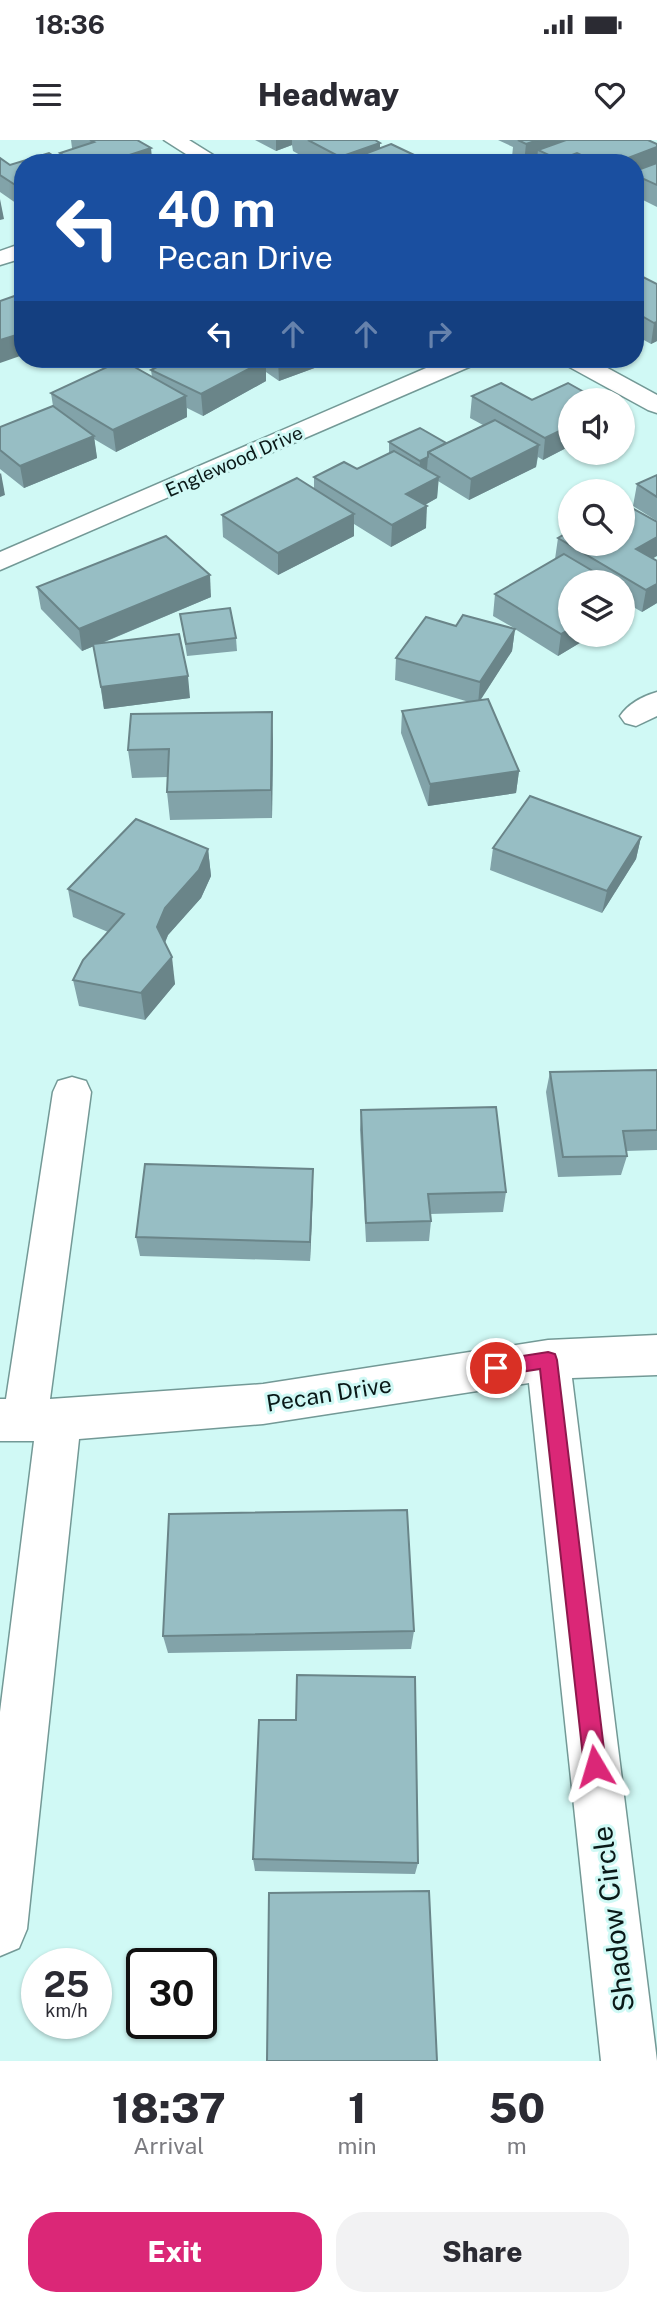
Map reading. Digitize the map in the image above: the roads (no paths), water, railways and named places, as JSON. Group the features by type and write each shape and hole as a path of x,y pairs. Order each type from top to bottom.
{"street":[{"path":"174,140 200,154"},
{"name":"Englewood Drive","path":"0,562 446,368"},
{"path":"589,368 657,405"},
{"path":"0,1929 28,1420 72,1092"},
{"name":"Pecan Drive","path":"28,1420 263,1404 548,1360 657,1355"},
{"name":"Shadow Circle","path":"548,1360 629,2061"}]}
